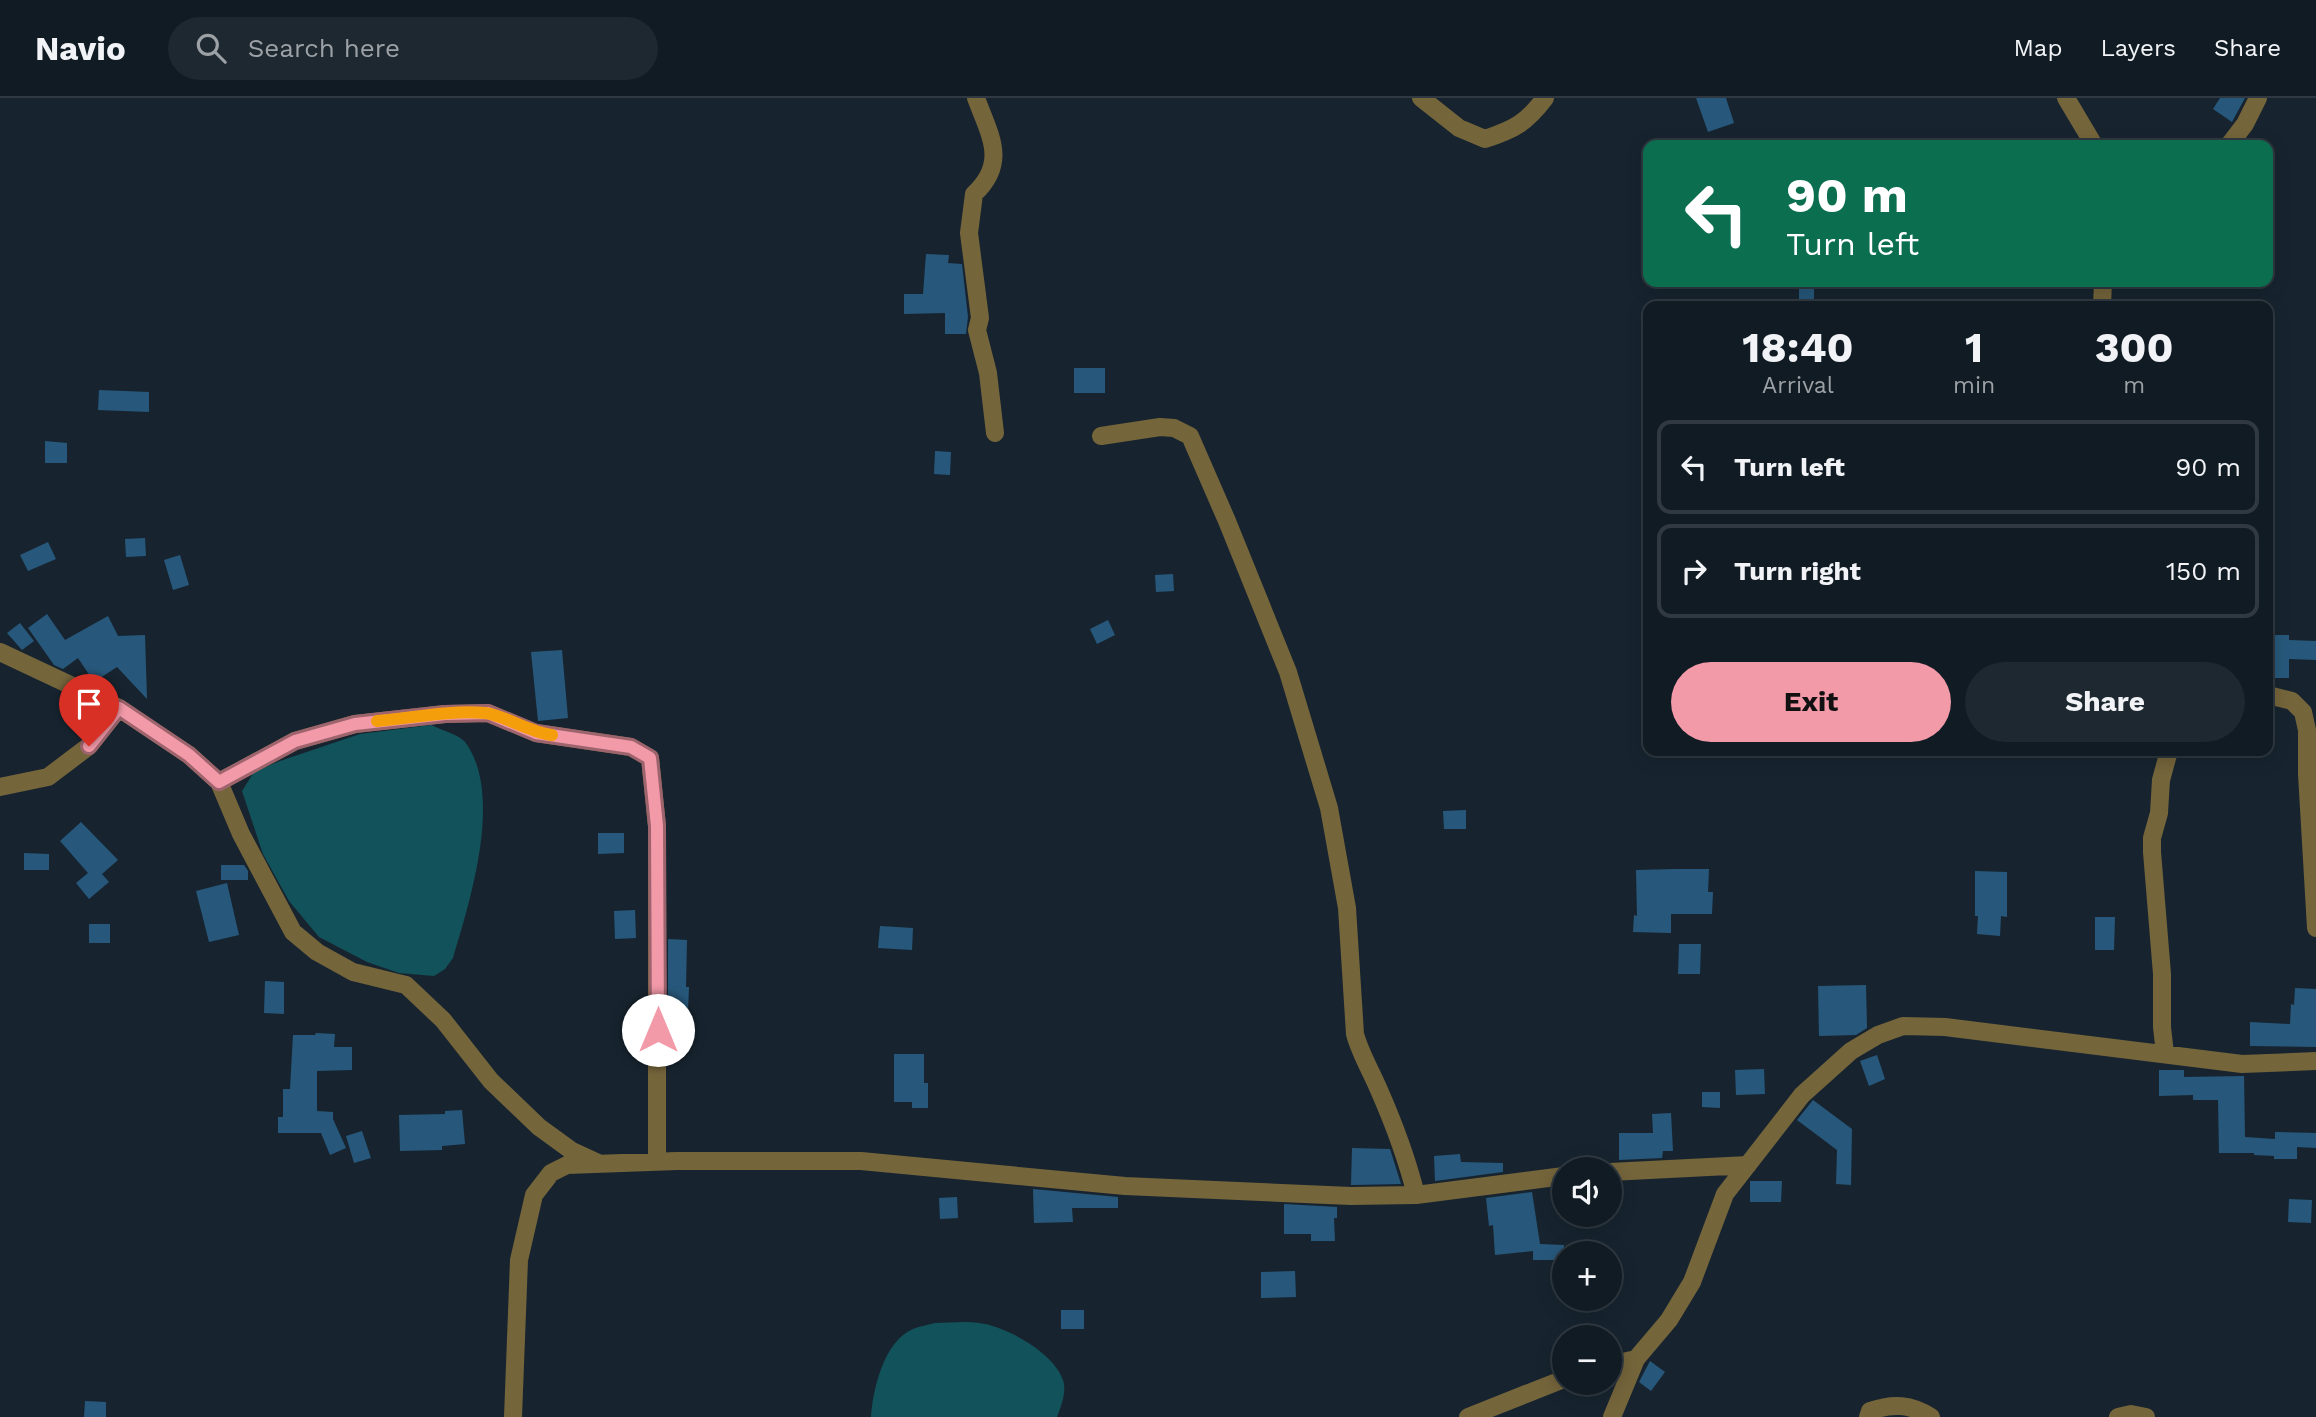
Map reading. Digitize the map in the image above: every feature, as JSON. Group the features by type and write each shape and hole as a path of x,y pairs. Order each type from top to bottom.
{"street":[{"path":"976,98 990,134 995,159 988,181 974,194 969,233 980,318 977,330 988,373 995,433"},
{"path":"1421,98 1459,128 1485,139 1513,130 1534,112 1545,98"},
{"path":"2066,98 2091,140"},
{"path":"2233,140 2245,124 2258,98"},
{"path":"1101,436 1160,427 1174,428 1190,436 1227,521 1287,672 1329,808 1347,908 1354,1034 1391,1118 1416,1195"},
{"path":"0,652 119,708 189,755 219,782 241,834 293,932 317,952 353,972 406,985 443,1020 491,1082 539,1127 572,1151 604,1166"},
{"path":"2273,696 2292,701 2303,712 2307,730 2316,929"},
{"path":"0,787 48,777 89,746 119,708"},
{"path":"219,782 295,741 355,724 445,714 488,713 536,733 631,747 650,758 657,826 657,1162"},
{"path":"2165,1054 2152,838 2168,756"},
{"path":"1615,1415 1636,1359 1669,1320 1692,1282 1725,1194 1802,1095 1851,1051 1878,1035 1903,1026 1987,1031 2242,1064 2316,1061"},
{"path":"513,1417 519,1260 534,1195 551,1173 567,1166 657,1162 861,1161 1125,1186 1301,1195 1416,1195 1552,1178"},
{"path":"1622,1171 1748,1164"},
{"path":"1622,1362 1636,1359"},
{"path":"1468,1417 1552,1384"},
{"path":"1868,1417 1870,1411 1886,1405 1920,1409 1931,1417"},
{"path":"2118,1417 2131,1414 2146,1417"}],"water":[{"path":"431,725 454,734 465,742 476,764 482,790 483,818 475,878 453,958 445,969 434,976 399,973 367,962 319,937 289,901 263,854 242,791 254,772 280,761 360,734"},
{"path":"968,1322 990,1325 1015,1335 1040,1351 1058,1370 1063,1380 1064,1394 1057,1417 871,1417 874,1393 882,1367 894,1344 913,1329 935,1323"}],"building":[{"path":"1696,98 1726,98 1734,123 1708,132"},
{"path":"2220,98 2245,98 2232,122 2213,109"},
{"path":"926,254 949,255 948,263 962,264 968,317 966,334 945,334 945,313 904,314 904,294 923,294"},
{"path":"1799,287 1814,287 1814,301 1799,301"},
{"path":"1074,368 1105,368 1105,393 1074,393"},
{"path":"99,390 149,392 149,412 98,410"},
{"path":"45,441 67,443 67,463 45,463"},
{"path":"935,451 951,452 950,475 934,474"},
{"path":"145,538 146,556 126,557 125,539"},
{"path":"48,542 56,559 28,571 20,555"},
{"path":"180,555 189,585 173,590 164,560"},
{"path":"1173,574 1174,591 1156,592 1155,575"},
{"path":"47,614 65,640 108,616 118,636 145,635 147,699 117,667 94,682 78,658 63,669 54,665 28,628"},
{"path":"1108,620 1115,635 1097,644 1090,629"},
{"path":"20,623 34,641 22,650 7,633"},
{"path":"2273,635 2289,635 2289,640 2316,641 2316,660 2289,659 2289,678 2273,678"},
{"path":"562,650 568,718 538,721 531,652"},
{"path":"1466,810 1466,829 1444,829 1443,811"},
{"path":"81,822 118,860 102,874 109,882 89,899 76,883 88,873 60,841"},
{"path":"598,833 624,833 624,853 598,854"},
{"path":"24,853 49,854 49,870 24,870"},
{"path":"221,865 244,865 248,871 248,880 221,880"},
{"path":"1709,869 1708,892 1713,892 1712,914 1671,914 1671,933 1633,932 1634,915 1637,916 1636,870"},
{"path":"1975,871 2007,872 2007,917 2001,916 2000,936 1977,934"},
{"path":"227,883 239,935 209,942 196,891"},
{"path":"635,910 636,938 615,939 614,911"},
{"path":"2095,917 2115,917 2114,950 2095,950"},
{"path":"89,924 110,924 110,943 89,943"},
{"path":"880,926 913,928 912,950 878,948"},
{"path":"668,939 687,940 688,1012 668,1012"},
{"path":"1679,944 1701,944 1700,974 1678,974"},
{"path":"265,981 284,982 284,1014 264,1013"},
{"path":"1866,985 1867,1028 1856,1035 1819,1036 1818,986"},
{"path":"2295,988 2316,989 2316,1047 2250,1046 2250,1022 2290,1024"},
{"path":"335,1034 334,1047 352,1047 352,1070 317,1071 317,1111 333,1112 333,1119 346,1148 330,1155 321,1133 278,1133 278,1117 283,1117 283,1089 290,1089 293,1035"},
{"path":"894,1054 924,1054 924,1083 928,1083 928,1108 912,1108 912,1102 894,1102"},
{"path":"1877,1055 1885,1079 1869,1086 1860,1061"},
{"path":"1764,1069 1765,1094 1736,1095 1735,1070"},
{"path":"2159,1070 2184,1070 2184,1077 2244,1076 2245,1137 2275,1139 2275,1132 2316,1133 2316,1148 2297,1147 2297,1159 2274,1159 2274,1156 2254,1153 2219,1153 2218,1100 2193,1100 2193,1095 2159,1096"},
{"path":"1702,1092 1720,1092 1720,1108 1702,1107"},
{"path":"1813,1100 1852,1129 1851,1185 1836,1184 1837,1150 1797,1120"},
{"path":"462,1110 465,1144 442,1146 442,1150 400,1151 399,1115 445,1114 445,1111"},
{"path":"1671,1113 1673,1151 1663,1151 1662,1158 1622,1160 1619,1157 1619,1133 1653,1133 1652,1114"},
{"path":"362,1131 371,1158 354,1163 346,1136"},
{"path":"1352,1148 1390,1149 1401,1184 1351,1185"},
{"path":"1460,1154 1461,1162 1503,1163 1503,1172 1435,1181 1434,1156"},
{"path":"1750,1181 1782,1181 1781,1202 1750,1202"},
{"path":"1033,1189 1118,1197 1118,1208 1072,1208 1073,1222 1034,1223"},
{"path":"1532,1192 1540,1244 1552,1244 1552,1260 1533,1260 1533,1251 1495,1255 1493,1225 1489,1226 1486,1198"},
{"path":"957,1197 958,1218 940,1219 939,1198"},
{"path":"2289,1199 2312,1200 2311,1223 2288,1222"},
{"path":"1284,1204 1337,1207 1337,1218 1334,1218 1335,1241 1311,1241 1311,1234 1284,1234"},
{"path":"1295,1271 1296,1297 1261,1298 1261,1272"},
{"path":"1061,1310 1084,1310 1084,1329 1061,1329"},
{"path":"1650,1361 1665,1372 1651,1391 1639,1382"},
{"path":"85,1401 106,1402 106,1417 84,1417"}],"slow traffic":[{"path":"377,721 488,713 536,733 552,735"}],"route":[{"path":"89,746 119,708 189,755 219,782 295,741 355,724 445,714 488,713 536,733 631,747 650,758 657,826 658,1030"}]}
